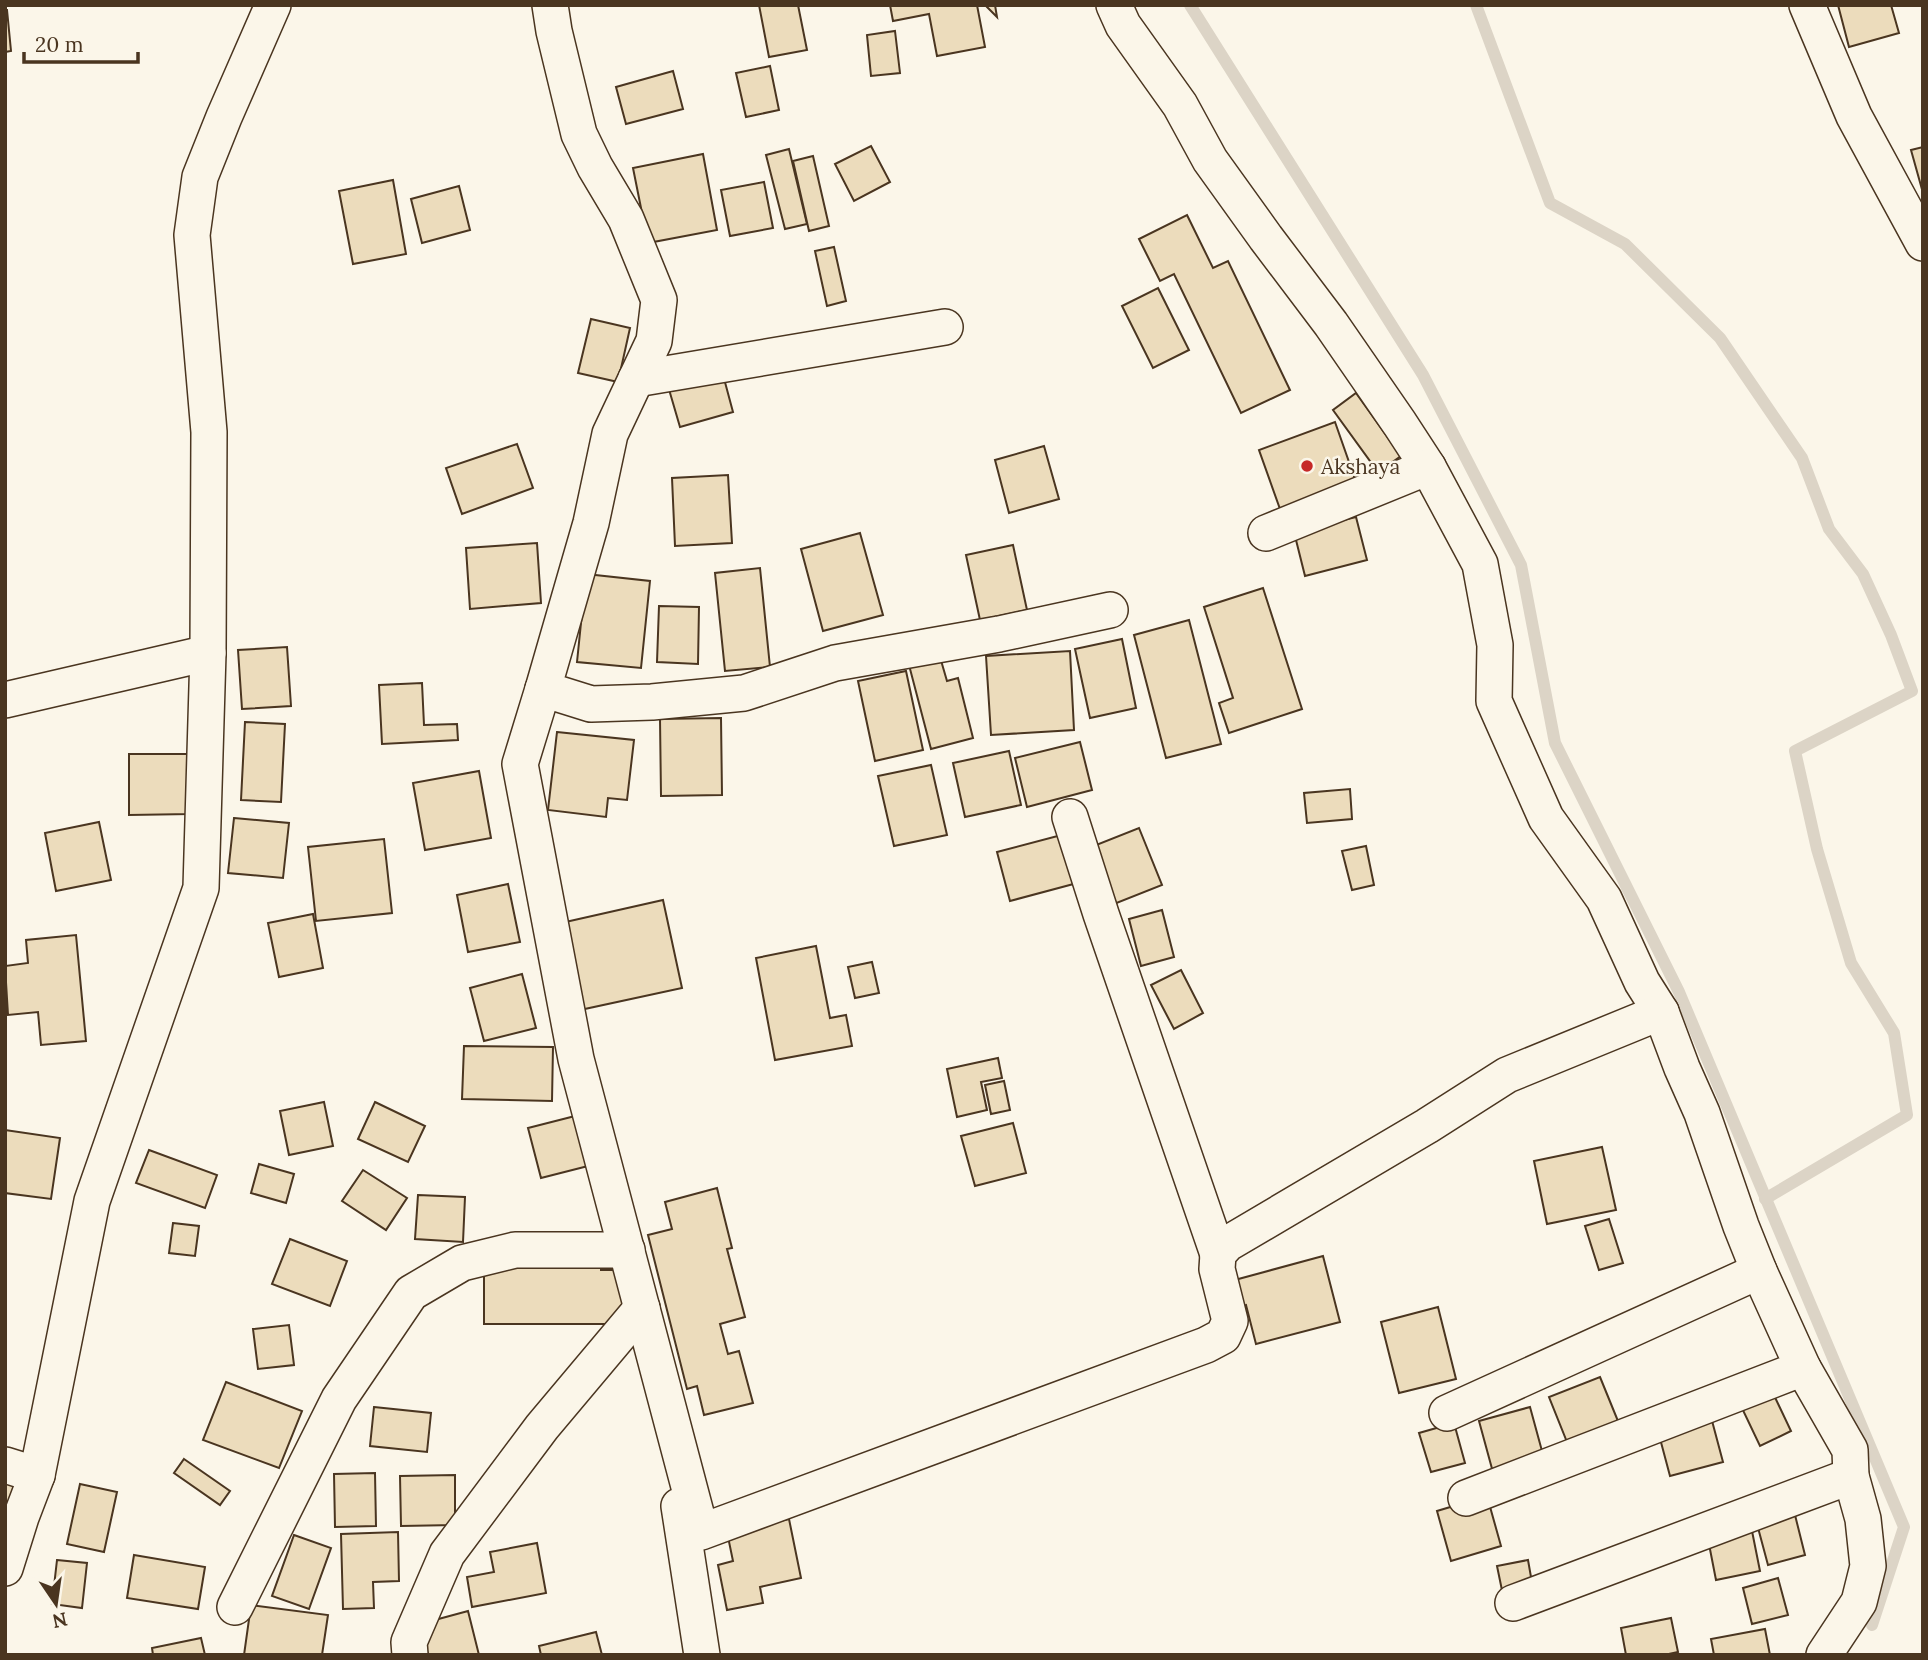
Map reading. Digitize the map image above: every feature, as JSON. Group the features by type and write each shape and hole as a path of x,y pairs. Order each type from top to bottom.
{"street":[{"path":"5,1568 21,1517 21,1470 92,1201 201,888 208,653 209,432 192,235 200,177 223,117 273,5"},
{"path":"550,5 579,134 626,219 659,300 654,341 610,434 591,523 520,764 576,1059 701,1532 1206,1345 1223,1336 1230,1321 1217,1269 1218,1254 1105,927 1070,817"},
{"path":"1114,5 1123,25 1180,105 1210,160 1331,324 1428,467 1480,564 1495,645 1494,701 1546,818 1604,899 1642,982 1661,1012 1702,1113 1759,1271 1803,1368 1850,1450 1851,1476 1863,1520 1868,1566 1859,1602 1838,1647"},
{"path":"1807,5 1854,116 1923,243"},
{"path":"636,379 945,327"},
{"path":"1266,533 1428,467"},
{"path":"543,689 591,704 652,702 744,693 835,663 999,634 1110,610"},
{"path":"5,700 208,653"},
{"path":"1218,1254 1227,1244 1427,1126 1507,1075 1661,1012"},
{"path":"235,1607 339,1399 411,1293 462,1263 515,1250 626,1250"},
{"path":"1447,1413 1759,1271"},
{"path":"410,1655 409,1642 447,1554 542,1427 642,1308"},
{"path":"1466,1498 1803,1368"},
{"path":"660,1374 702,1655"},
{"path":"1513,1603 1851,1476"}],"building":[{"path":"759,5 798,5 807,50 769,57"},
{"path":"890,5 977,5 985,47 937,56 929,14 893,21"},
{"path":"985,5 995,5 997,17"},
{"path":"1838,5 1891,5 1899,33 1849,47"},
{"path":"5,10 11,51 5,52"},
{"path":"895,31 900,73 871,76 867,35"},
{"path":"770,66 779,110 746,117 736,73"},
{"path":"673,71 683,109 626,124 616,87"},
{"path":"871,146 890,182 854,201 835,164"},
{"path":"1923,147 1923,193 1911,150"},
{"path":"789,149 807,224 785,229 766,155"},
{"path":"703,154 717,230 648,243 633,168"},
{"path":"813,156 829,226 809,231 793,161"},
{"path":"393,180 406,254 353,264 339,191"},
{"path":"764,182 773,228 730,236 721,190"},
{"path":"459,186 470,230 422,243 411,199"},
{"path":"1187,215 1213,268 1228,261 1290,390 1241,413 1174,274 1160,281 1139,239"},
{"path":"834,247 846,301 827,306 815,251"},
{"path":"1158,288 1189,350 1153,368 1122,306"},
{"path":"591,319 630,328 618,382 578,373"},
{"path":"722,371 733,412 680,427 668,386"},
{"path":"1356,393 1401,456 1378,472 1333,410"},
{"name":"Akshaya","path":"1335,422 1356,482 1280,509 1259,450"},
{"path":"517,444 533,488 462,514 446,468"},
{"path":"1044,446 1059,499 1009,513 995,460"},
{"path":"728,475 732,543 675,546 672,478"},
{"path":"1356,517 1367,560 1305,576 1294,532"},
{"path":"860,533 883,615 823,631 801,549"},
{"path":"537,543 541,603 470,609 466,548"},
{"path":"1013,545 1027,610 980,620 966,555"},
{"path":"760,568 770,667 725,671 715,573"},
{"path":"586,574 650,581 641,668 577,662"},
{"path":"1263,588 1302,709 1229,733 1219,703 1233,698 1204,607"},
{"path":"659,606 699,607 698,664 657,662"},
{"path":"1189,620 1221,744 1166,758 1134,635"},
{"path":"1122,639 1136,708 1090,718 1075,649"},
{"path":"287,647 291,706 242,709 238,650"},
{"path":"1070,651 1074,730 991,735 986,656"},
{"path":"940,657 947,681 958,678 973,738 931,749 909,665"},
{"path":"906,671 923,750 875,761 858,681"},
{"path":"422,683 424,725 457,724 458,740 382,744 379,685"},
{"path":"721,718 722,795 661,796 660,719"},
{"path":"245,722 285,724 281,802 241,800"},
{"path":"557,732 634,740 627,800 608,798 606,817 548,810"},
{"path":"1080,742 1092,790 1027,807 1015,758"},
{"path":"1009,751 1021,805 965,817 953,763"},
{"path":"129,754 191,754 191,814 129,815"},
{"path":"931,765 947,835 894,846 878,776"},
{"path":"479,771 491,838 425,850 413,783"},
{"path":"1350,789 1352,819 1307,823 1304,793"},
{"path":"234,818 289,823 283,878 228,873"},
{"path":"99,822 111,880 56,891 45,833"},
{"path":"1139,828 1162,885 1109,906 1086,849"},
{"path":"1069,833 1081,882 1010,901 997,852"},
{"path":"384,839 392,913 316,921 308,847"},
{"path":"1366,846 1374,885 1352,890 1342,851"},
{"path":"508,884 520,942 468,952 457,895"},
{"path":"663,900 682,988 580,1010 561,923"},
{"path":"1162,910 1174,957 1141,966 1129,919"},
{"path":"313,914 323,968 279,977 268,923"},
{"path":"76,935 86,1041 41,1045 38,1012 8,1015 5,966 28,963 26,940"},
{"path":"816,946 830,1018 846,1015 852,1046 775,1060 756,958"},
{"path":"872,962 879,993 855,998 848,967"},
{"path":"1181,970 1203,1013 1174,1029 1151,985"},
{"path":"522,974 536,1028 484,1041 470,988"},
{"path":"464,1046 553,1047 552,1101 462,1099"},
{"path":"998,1058 1002,1078 981,1082 987,1110 957,1117 947,1069"},
{"path":"1004,1081 1010,1110 991,1114 985,1085"},
{"path":"324,1102 333,1146 289,1155 280,1111"},
{"path":"375,1102 425,1126 408,1162 358,1139"},
{"path":"579,1115 592,1165 541,1178 528,1128"},
{"path":"1013,1123 1026,1173 975,1186 961,1136"},
{"path":"5,1130 60,1138 51,1199 5,1193"},
{"path":"1602,1147 1616,1210 1547,1224 1534,1161"},
{"path":"149,1150 217,1175 205,1208 136,1183"},
{"path":"259,1164 294,1174 286,1203 251,1193"},
{"path":"363,1170 407,1198 386,1230 342,1201"},
{"path":"717,1188 732,1248 727,1249 745,1317 720,1324 728,1354 739,1351 753,1403 704,1415 697,1386 687,1389 648,1235 672,1229 665,1202"},
{"path":"418,1195 465,1197 463,1242 415,1239"},
{"path":"1609,1219 1623,1263 1599,1270 1585,1226"},
{"path":"173,1223 199,1226 195,1256 169,1253"},
{"path":"290,1239 347,1261 330,1306 272,1284"},
{"path":"484,1255 601,1255 601,1270 632,1270 631,1324 484,1324"},
{"path":"1323,1256 1340,1322 1256,1344 1246,1305 1238,1308 1231,1281"},
{"path":"1438,1307 1456,1379 1399,1393 1381,1322"},
{"path":"289,1325 294,1365 258,1369 253,1329"},
{"path":"1600,1377 1620,1426 1569,1447 1549,1397"},
{"path":"226,1382 302,1411 279,1468 203,1440"},
{"path":"1771,1389 1791,1431 1760,1446 1740,1404"},
{"path":"374,1407 431,1413 427,1452 370,1446"},
{"path":"1530,1407 1545,1462 1494,1476 1479,1421"},
{"path":"1711,1417 1723,1462 1670,1476 1658,1431"},
{"path":"1454,1423 1465,1463 1431,1472 1419,1433"},
{"path":"184,1459 230,1491 220,1505 174,1473"},
{"path":"375,1473 376,1526 335,1527 334,1474"},
{"path":"455,1475 455,1525 401,1526 400,1476"},
{"path":"5,1483 15,1483 5,1519"},
{"path":"80,1484 117,1492 104,1552 67,1544"},
{"path":"1487,1496 1501,1546 1451,1561 1437,1511"},
{"path":"1795,1515 1805,1555 1768,1565 1757,1524"},
{"path":"789,1519 801,1578 760,1587 763,1603 727,1610 718,1565 733,1561 727,1532"},
{"path":"1752,1531 1760,1571 1716,1580 1708,1539"},
{"path":"398,1532 399,1581 373,1582 374,1608 343,1609 341,1534"},
{"path":"294,1535 331,1548 309,1609 272,1596"},
{"path":"537,1543 546,1593 472,1607 467,1577 494,1572 490,1552"},
{"path":"134,1555 205,1567 198,1609 127,1598"},
{"path":"57,1560 87,1563 82,1608 52,1604"},
{"path":"1528,1560 1534,1594 1504,1600 1497,1566"},
{"path":"1778,1578 1788,1615 1752,1624 1743,1588"},
{"path":"251,1605 328,1615 322,1655 244,1655"},
{"path":"468,1611 479,1655 428,1655 420,1624"},
{"path":"1671,1618 1678,1652 1664,1655 1626,1655 1621,1628"},
{"path":"1765,1629 1770,1655 1714,1655 1711,1639"},
{"path":"596,1632 602,1655 541,1655 539,1646"},
{"path":"201,1638 205,1655 153,1655 152,1648"}],"waterway":[{"path":"1190,5 1423,375 1521,565 1555,743 1679,992 1904,1527 1872,1625"},
{"path":"1476,5 1550,203 1625,244 1720,338 1802,458 1829,529 1863,574 1891,635 1912,691 1795,751 1817,849 1851,963 1894,1033 1907,1115 1765,1199"}],"place":[{"name":"Akshaya","path":"1307,466"}]}
